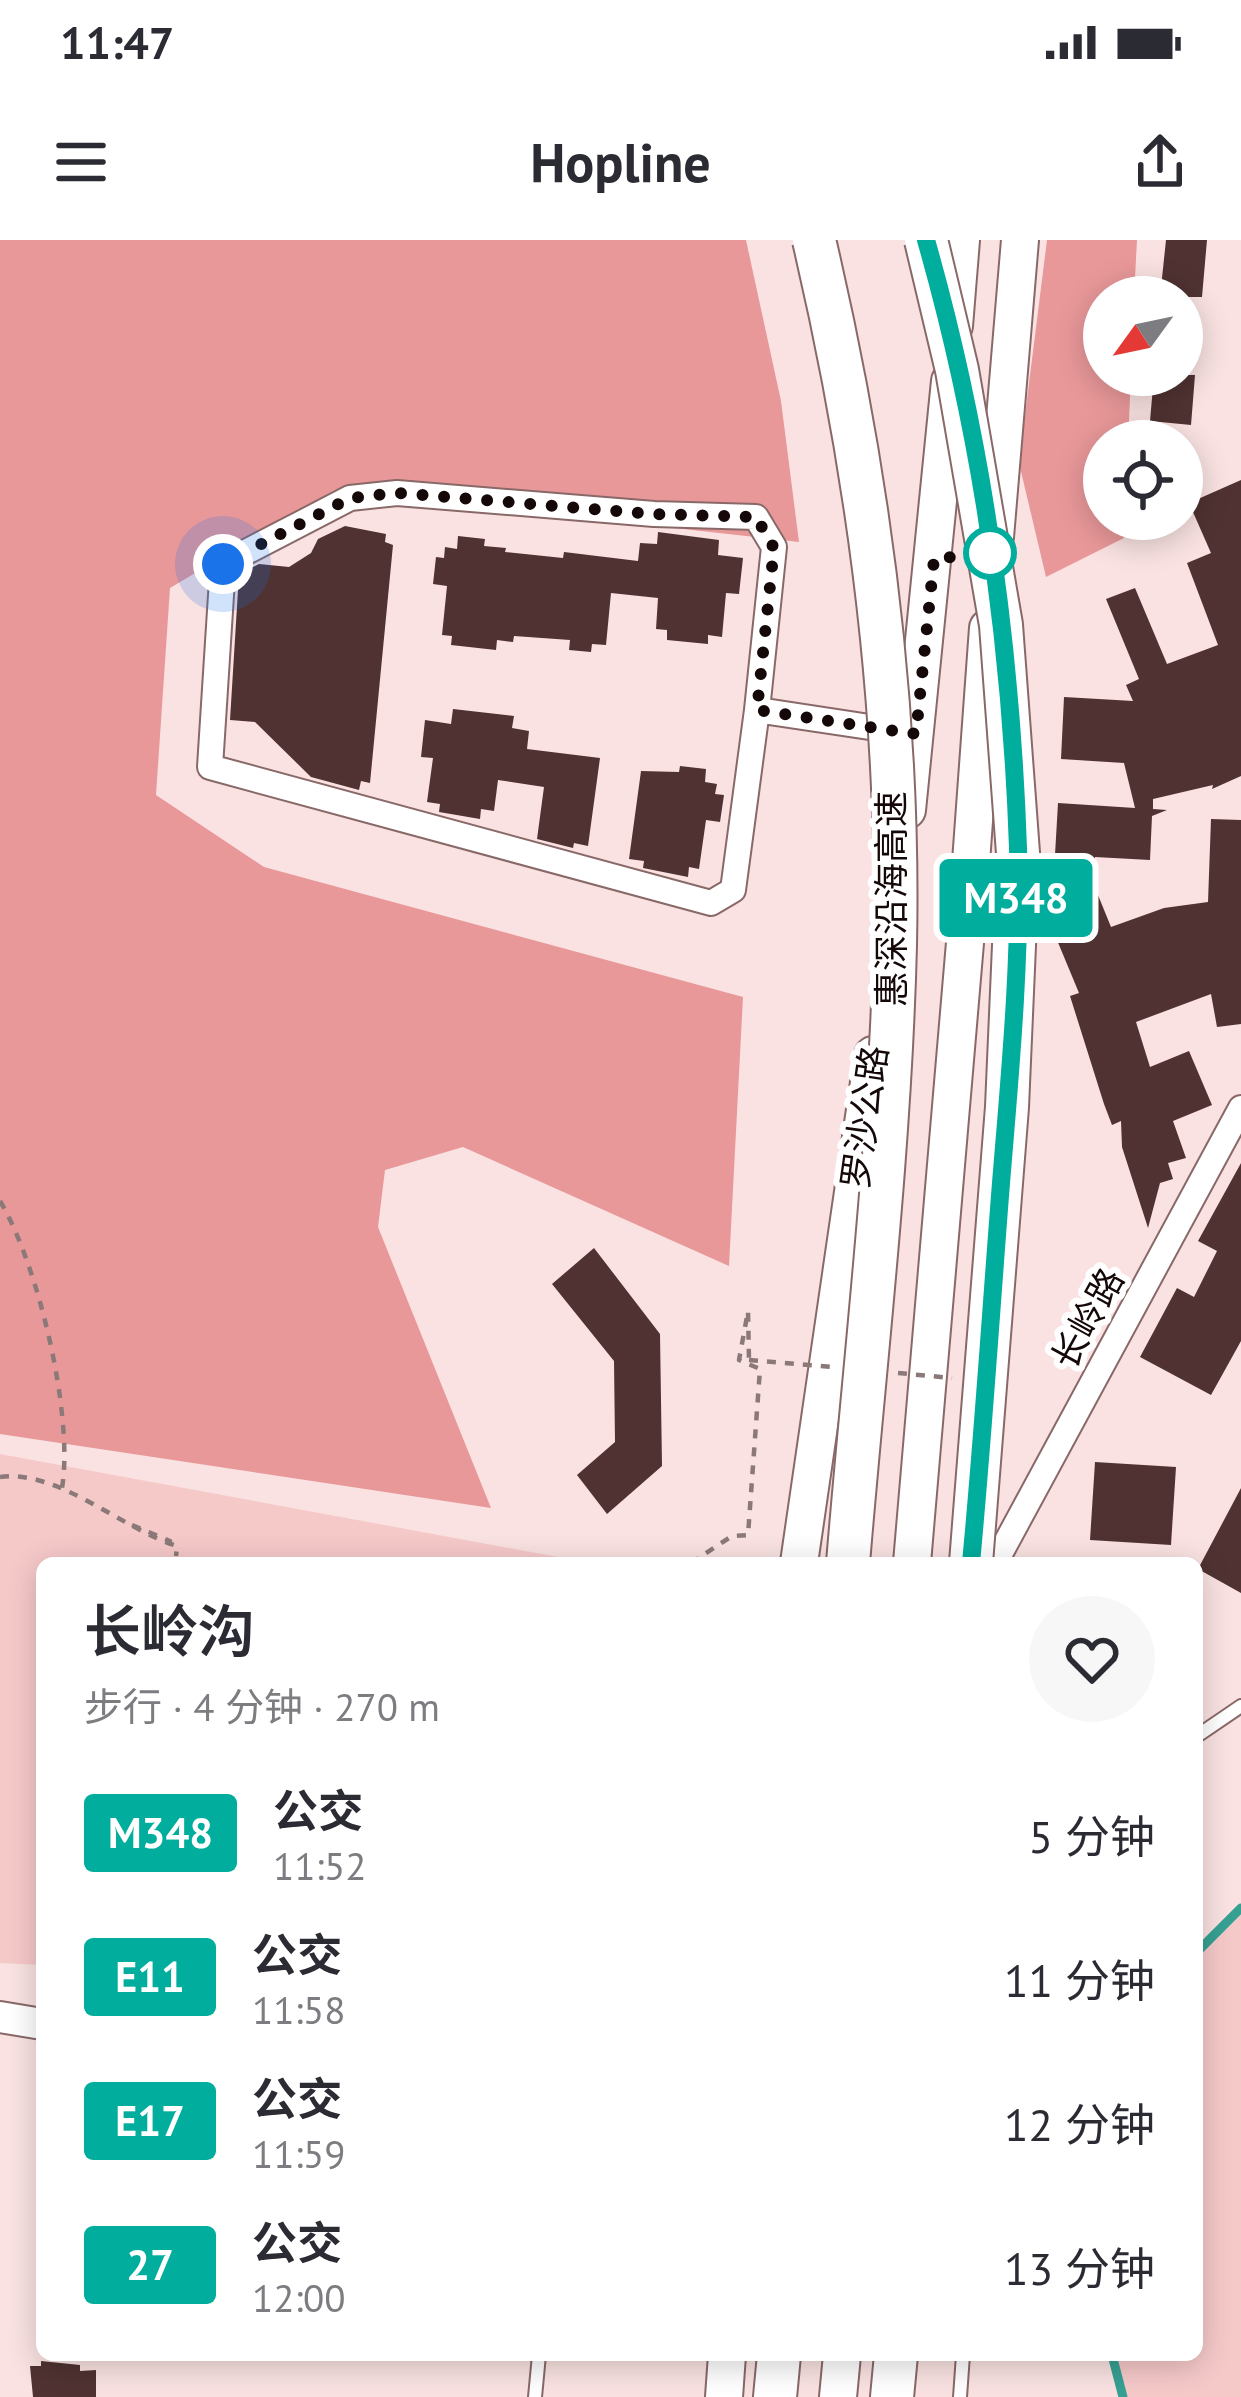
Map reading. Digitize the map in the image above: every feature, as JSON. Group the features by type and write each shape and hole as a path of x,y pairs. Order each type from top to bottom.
{"highway":[{"name":"惠深沿海高速","path":"814,240 850,413 872,553 892,820 895,943 889,1060 848,1557"},
{"path":"926,240 957,370 994,578 1012,738 1018,853 1007,1107 971,1557"},
{"path":"775,2397 778,2361"},
{"path":"892,2397 895,2361"}],"main road":[{"name":"罗沙公路","path":"800,1557 916,734 961,240"},
{"path":"912,1557 1020,240"},
{"path":"724,2397 727,2361"},
{"path":"838,2397 841,2361"}],"street":[{"path":"397,493 654,514 756,517 774,548 757,710 733,890 711,903 210,767 223,564 350,498 397,493"},
{"path":"757,710 916,734"},
{"name":"长岭路","path":"997,1557 1241,1108"},
{"path":"0,2017 36,2023"}],"lane":[{"path":"1203,1732 1241,1706"},
{"path":"536,2397 539,2361"},
{"path":"960,2397 963,2361"}],"path":[{"path":"0,1201 16,1227 50,1348 64,1421 62,1488"},
{"path":"701,1557 732,1536 748,1535 760,1369 739,1360 748,1311 749,1360"},
{"path":"0,1477 13,1475 62,1488 150,1537 177,1546 176,1556"},
{"path":"75,1507 78,1498"},
{"path":"118,1519 170,1541 168,1548"}],"shaded area":[{"path":"0,240 746,240 781,401 799,542 335,490 170,588 156,795 264,867 743,997 729,1266 463,1147 385,1170 378,1227 491,1508 0,1434"},
{"path":"1047,240 1137,240 1135,276 1083,276 1083,396 1130,396 1129,420 1083,420 1083,540 1120,540 1046,577 1019,463"},
{"path":"0,1454 558,1557 36,1557 36,1965 0,1963"},
{"path":"1241,1907 1241,2397 1123,2397 1114,2361 1203,2361 1203,1942"}],"building":[{"path":"1166,240 1207,240 1203,286 1203,276 1162,276"},
{"path":"1152,396 1193,396 1191,420 1150,420"},
{"path":"1241,480 1241,776 1212,789 1213,785 1153,799 1153,809 1167,810 1152,816 1150,860 1095,857 1095,875 1054,872 1058,803 1135,808 1124,763 1061,759 1064,697 1133,701 1126,685 1139,679 1106,599 1135,588 1167,664 1218,645 1187,563 1211,553 1203,535 1203,497"},
{"path":"345,526 386,534 385,542 393,545 370,783 361,781 359,790 311,777 255,722 230,720 239,574 259,564 289,567 311,553 318,539"},
{"path":"658,532 719,540 718,555 743,558 739,594 726,593 722,637 708,635 708,644 667,640 667,630 656,629 658,598 611,593 606,645 592,644 591,652 569,650 570,640 514,636 513,642 497,640 496,650 451,645 452,636 442,635 447,586 433,584 436,557 444,558 445,547 457,549 458,536 485,539 484,546 506,548 505,552 563,558 564,552 638,561 640,543 657,544"},
{"path":"453,709 514,716 512,728 529,731 527,749 600,758 588,846 574,843 573,848 537,839 544,787 498,780 494,811 481,809 480,819 439,812 440,804 427,802 433,758 421,757 425,720 451,724"},
{"path":"680,766 706,769 705,782 717,784 715,794 724,795 720,822 706,820 699,869 689,867 688,877 643,868 644,861 629,859 641,771 679,772"},
{"path":"1211,819 1241,820 1241,1024 1217,1027 1211,994 1136,1022 1150,1067 1189,1051 1212,1105 1173,1121 1186,1158 1168,1163 1173,1179 1160,1183 1148,1228 1122,1147 1121,1121 1112,1125 1104,1104 1070,996 1079,993 1047,916 1098,895 1111,927 1164,908 1208,902"},
{"path":"1241,1163 1241,1341 1211,1395 1140,1357 1177,1288 1194,1297 1217,1251 1198,1241"},
{"path":"594,1248 660,1334 662,1466 607,1514 577,1475 615,1442 614,1361 552,1284"},
{"path":"1095,1462 1176,1467 1171,1545 1090,1540"},
{"path":"1241,1488 1241,1593 1203,1572 1203,1560"},
{"path":"41,2361 96,2370 96,2397 33,2397 30,2366 41,2366"}],"waterway":[{"path":"1203,1946 1241,1908"},
{"path":"1114,2361 1123,2397"}],"bus line":[{"name":"M348","path":"926,240 957,370 1001,625 1018,853 1007,1107 972,1557"}],"route":[{"path":"223,564 350,498 397,493 654,514 756,517 774,548 757,710 916,734 934,559 990,553"}]}
